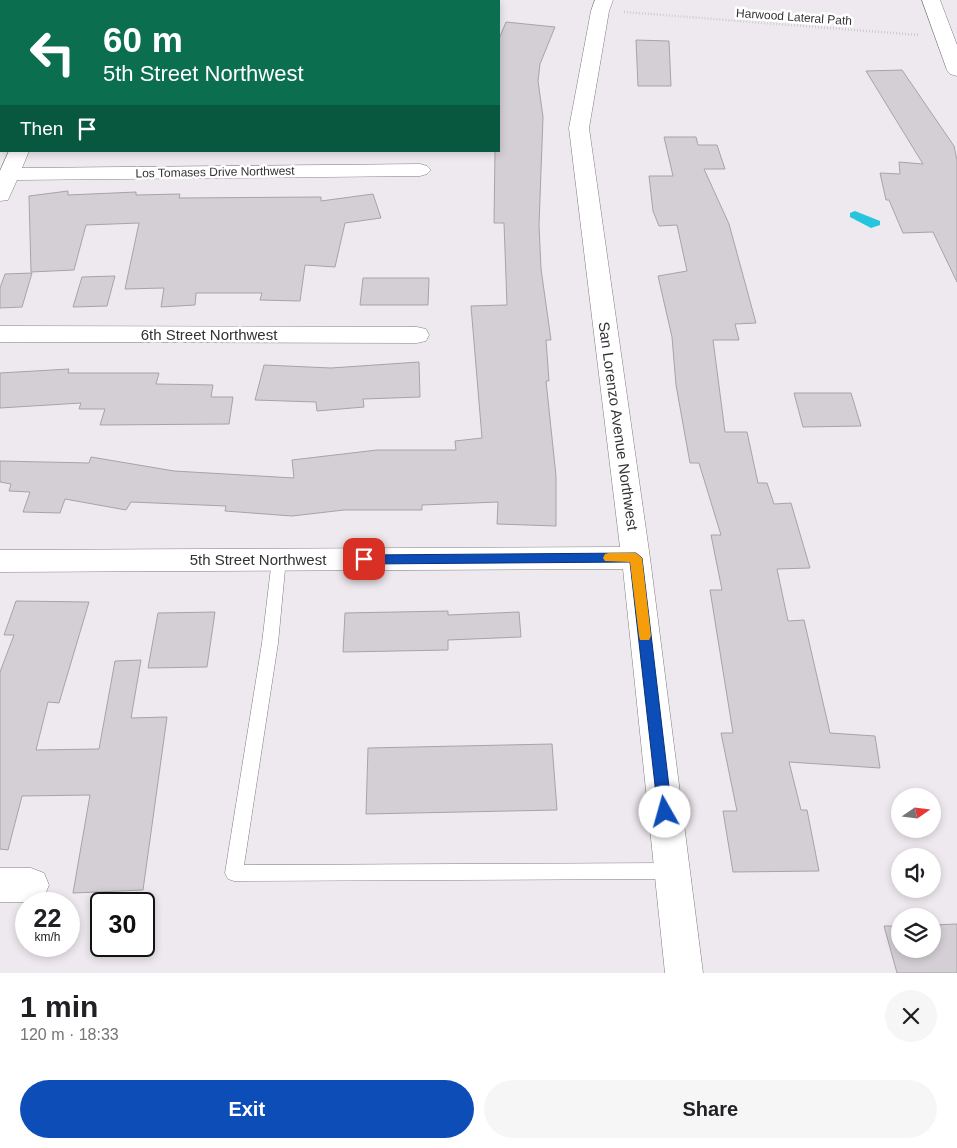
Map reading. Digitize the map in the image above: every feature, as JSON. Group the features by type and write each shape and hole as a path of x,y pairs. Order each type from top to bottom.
{"street":[{"path":"932,0 957,70"},
{"name":"San Lorenzo Avenue Northwest","path":"602,5 579,128 636,558 684,973"},
{"path":"0,195 19,152"},
{"name":"Los Tomases Drive Northwest","path":"10,174 420,170"},
{"name":"6th Street Northwest","path":"0,334 417,335"},
{"name":"5th Street Northwest","path":"0,561 636,558"}],"lane":[{"path":"279,559 270,643 234,873 672,871"}],"path":[{"name":"Harwood Lateral Path","path":"602,5 946,38"}],"water":[{"path":"855,211 880,221 880,225 871,228 850,217 850,213"}],"building":[{"path":"506,22 555,27 540,64 538,81 543,117 539,225 541,269 551,340 546,340 549,381 546,381 556,476 556,526 497,524 498,502 422,505 422,510 344,510 292,516 225,511 226,506 131,502 126,510 65,499 60,513 23,512 30,492 9,491 11,484 0,482 0,461 89,463 91,457 174,471 294,478 292,460 377,450 456,450 455,441 482,438 471,306 507,305 504,223 494,223 495,152 500,152 500,37"},
{"path":"636,40 669,41 671,86 638,86"},
{"path":"902,70 954,146 957,160 957,282 933,232 903,233 889,200 886,200 880,173 900,174 899,162 923,164 866,71"},
{"path":"664,137 696,137 698,145 717,145 725,169 704,169 729,224 756,323 735,324 739,340 713,340 725,432 747,432 758,483 767,483 774,504 791,503 810,568 777,569 788,621 804,620 830,733 875,736 880,768 789,762 801,810 807,810 819,871 733,872 723,811 737,811 721,733 733,733 710,590 722,590 711,535 721,535 699,463 690,463 676,385 672,337 658,276 687,271 677,225 659,226 653,211 649,176 673,176"},
{"path":"68,191 68,195 136,192 136,195 180,194 179,198 321,197 321,201 373,194 381,218 345,223 335,267 305,265 300,301 260,300 262,293 196,293 195,305 161,307 164,288 125,289 139,223 86,225 74,270 31,272 29,196"},
{"path":"32,273 22,307 0,308 0,288 5,274"},
{"path":"115,276 107,306 73,307 82,277"},
{"path":"363,278 429,278 428,305 360,305"},
{"path":"419,362 420,397 363,399 364,407 317,411 316,402 255,400 264,365 331,368"},
{"path":"69,369 68,373 159,373 156,384 213,385 211,397 233,397 229,424 100,425 105,409 79,409 81,403 0,408 0,373"},
{"path":"794,393 851,393 861,426 803,427"},
{"path":"16,601 89,602 59,703 48,702 36,750 99,749 115,661 141,660 131,718 167,717 143,890 73,892 90,795 22,796 8,850 0,849 0,672 14,635 4,635"},
{"path":"448,611 448,615 519,612 521,637 448,640 448,650 343,652 345,613"},
{"path":"215,612 207,667 148,668 158,613"},
{"path":"552,744 557,810 366,814 368,748"},
{"path":"957,924 957,973 897,973 893,958 941,958 941,925"},
{"path":"884,926 891,926 891,951"}],"slow traffic":[{"path":"609,558 636,558 645,636"}],"route":[{"path":"364,559 636,558 665,812"}]}
